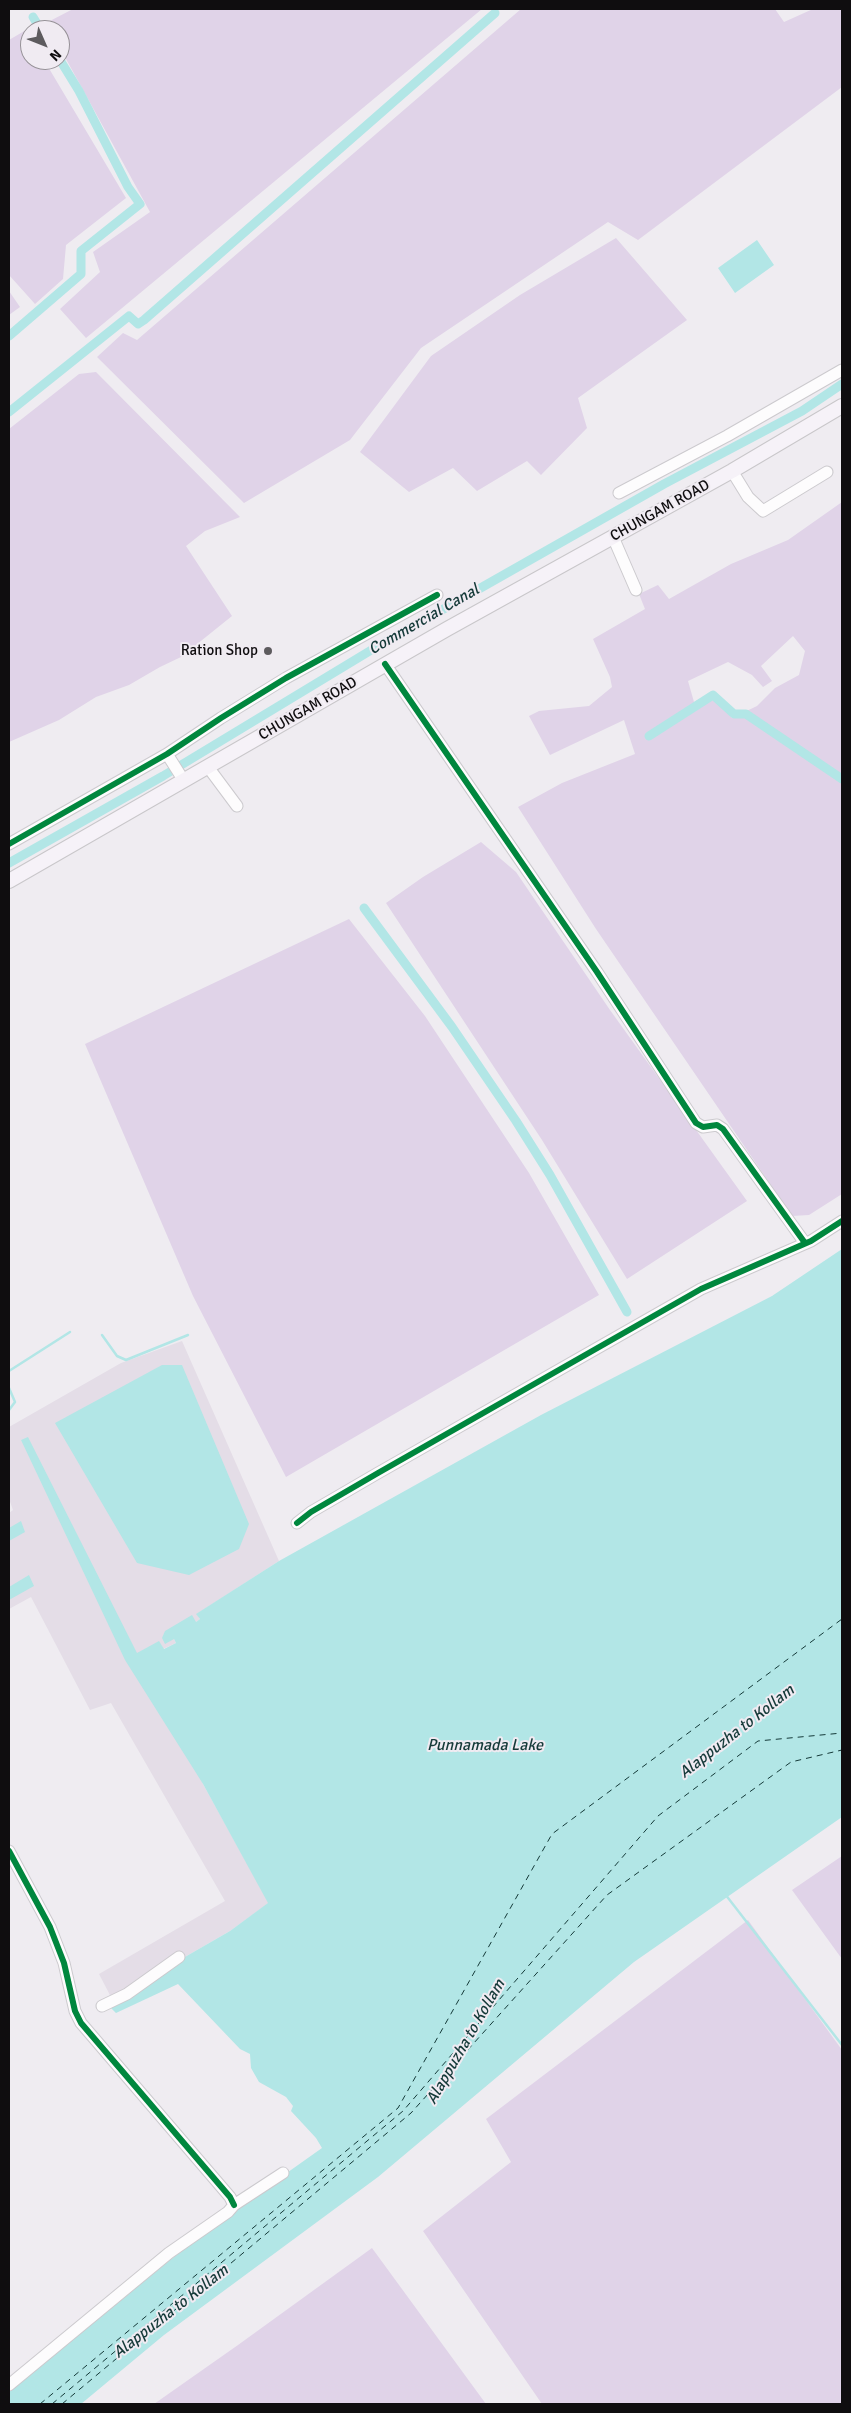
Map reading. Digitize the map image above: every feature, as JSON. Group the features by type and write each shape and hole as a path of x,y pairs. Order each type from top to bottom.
{"main road":[{"name":"CHUNGAM ROAD","path":"9,881 182,778 208,767 385,664 732,471 842,406"}],"street":[{"path":"619,493 727,436 842,370"},
{"path":"732,471 748,497 763,511 827,472"},
{"path":"613,537 636,590"},
{"path":"9,844 168,756 221,718 286,678 437,595"},
{"path":"385,664 597,972 696,1123 704,1127 717,1125 723,1129 805,1243"},
{"path":"168,756 182,778"},
{"path":"208,767 236,806"},
{"path":"298,1523 311,1512 378,1473 701,1289 805,1243 842,1222"},
{"path":"9,1851 50,1927 64,1963 75,2011 81,2023 230,2196 234,2205"},
{"path":"102,2006 127,1994 179,1957"},
{"path":"9,2385 169,2253 228,2212 234,2205 283,2173"}],"shaded area":[{"path":"73,9 482,9 86,338 60,309 100,272 93,252 150,212 70,66 70,20 52,20"},
{"path":"521,9 775,9 784,22 813,9 842,9 842,87 638,240 608,222 421,348 350,440 244,503 97,357 123,333 137,340"},
{"path":"20,34 20,70 50,70 126,198 66,245 63,279 35,304 9,275 9,40"},
{"path":"616,238 687,320 578,398 587,428 541,475 527,461 477,491 453,468 409,492 360,452 431,356 520,295"},
{"path":"9,291 20,307 9,315"},
{"path":"96,372 240,517 205,531 186,546 232,616 181,657 129,685 96,697 59,720 9,742 9,429 79,374"},
{"path":"842,502 842,1194 809,1215 792,1216 596,929 518,807 562,783 635,754 624,720 550,755 529,716 539,711 589,706 612,687 610,677 593,639 645,609 639,594 658,585 669,599 731,564 788,540","holes":["793,636 805,651 799,675 775,688 757,706 732,718 712,692 694,702 688,681 728,662 752,675 763,687 772,681 761,666"]},
{"path":"481,842 516,872 610,1010 747,1201 627,1279 542,1140 386,903 423,877"},
{"path":"349,919 425,1016 529,1173 599,1295 286,1477 193,1296 85,1044"},
{"path":"182,1341 279,1561 197,1614 200,1619 174,1639 176,1643 163,1649 159,1642 203,1784 269,1903 230,1931 112,1999 99,1974 225,1901 111,1703 90,1710 31,1597 9,1609 9,1513 13,1510 9,1499 9,1427 121,1363"},
{"path":"842,1856 842,1959 792,1890"},
{"path":"748,1920 842,2050 842,2404 542,2404 423,2231 511,2162 486,2119"},
{"path":"372,2248 486,2404 154,2404 238,2345"}],"water":[{"path":"757,240 774,265 735,293 718,268"},
{"name":"Punnamada Lake","path":"842,1249 842,1817 634,1962 378,2177 164,2335 81,2404 9,2404 9,2392 170,2260 322,2148 316,2138 291,2111 293,2106 286,2097 259,2082 251,2068 250,2054 240,2049 178,1984 116,2013 111,2008 112,1999 230,1931 268,1903 203,1784 125,1660 21,1440 28,1437 137,1653 159,1641 164,1649 176,1643 174,1639 165,1644 162,1638 165,1631 192,1615 196,1622 200,1619 196,1614 279,1561 541,1415 772,1296"},
{"path":"162,1365 182,1365 249,1524 239,1549 189,1575 137,1563 55,1423"},
{"path":"21,1521 25,1532 9,1541 9,1528"},
{"path":"29,1575 34,1586 9,1600 9,1587"}],"waterway":[{"path":"9,412 129,316 138,324 144,320 495,13"},
{"path":"9,336 81,274 81,251 140,204 128,187 79,91 66,70"},
{"name":"Commercial Canal","path":"9,863 163,776 373,649 664,484 802,411 842,384"},
{"path":"649,736 713,695 734,714 746,714 842,779"},
{"path":"364,908 452,1027 516,1121 550,1175 627,1312"},
{"path":"9,1371 70,1332"},
{"path":"102,1335 117,1356 126,1360 188,1335"},
{"path":"9,1388 15,1402 9,1410"},
{"path":"725,1894 842,2045"}],"ferry route":[{"path":"40,2404 398,2108 552,1834 842,1619"},
{"path":"52,2404 403,2111 658,1816 758,1741 842,1733"},
{"path":"62,2404 411,2113 607,1895 791,1762 842,1750"}],"cycle path":[{"path":"9,844 167,754 286,678 437,595"},
{"path":"385,664 597,972 696,1123 703,1127 717,1125 723,1129 805,1243"},
{"path":"297,1523 311,1512 378,1473 701,1289 811,1241 842,1221"},
{"path":"9,1851 50,1927 64,1963 75,2011 81,2023 230,2197 234,2205"}],"place":[{"name":"Ration Shop","path":"268,651"}],"water label":[{"name":"Alappuzha to Kollam","path":"737,1732"},
{"name":"Alappuzha to Kollam","path":"466,2042"},
{"name":"Alappuzha to Kollam","path":"171,2312"}]}
